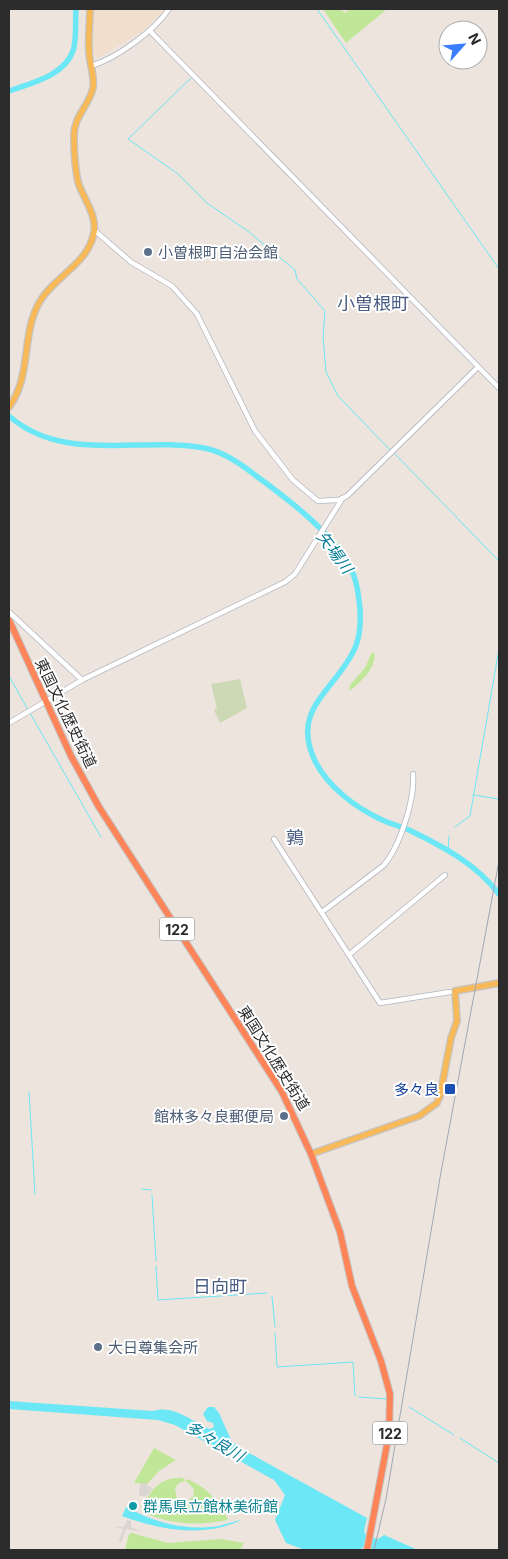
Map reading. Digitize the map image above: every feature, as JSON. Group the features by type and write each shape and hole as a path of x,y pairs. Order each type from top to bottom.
{"highway":[{"name":"東国文化歴史街道","path":"9,620 71,756 100,806 282,1092 312,1154 340,1232 352,1286 381,1361 390,1394 389,1434 367,1550"}],"main road":[{"path":"9,407 15,399 23,378 38,303 83,255 90,245 94,230 93,220 77,175 74,137 76,120 92,90 89,52 90,9"},
{"path":"312,1154 423,1114 439,1100 458,1017 455,991 499,983"}],"street":[{"path":"91,66 150,31 169,9"},
{"path":"150,31 499,388"},
{"path":"94,230 131,262 172,286 197,314 255,431 293,480 318,501 329,502 342,499"},
{"path":"9,723 82,680 285,582 294,574 314,545 342,499 478,367"},
{"path":"9,612 82,680"},
{"path":"322,912 383,866 390,857 413,791 413,774"},
{"path":"274,839 380,1003 450,992"},
{"path":"350,954 445,875"}],"shaded area":[{"path":"93,9 165,9 144,30 98,58 91,53"},
{"path":"140,1483 148,1484 147,1486 153,1488 147,1496 139,1496"},
{"path":"127,1520 131,1521 131,1527 144,1532 126,1529 121,1543 119,1541 123,1529 115,1527 124,1527"}],"green space":[{"path":"323,9 339,9 346,13 349,9 387,9 346,43"},
{"path":"374,652 375,658 371,669 349,691 350,685 365,668 371,654"},
{"path":"240,679 247,708 220,723 214,710 217,708 211,684"},
{"path":"154,1448 176,1460 159,1471 147,1484 134,1483"},
{"path":"183,1478 185,1481 179,1483 175,1488 177,1499 185,1502 193,1497 194,1489 186,1479 189,1480 213,1496 228,1520 206,1523 173,1522 141,1511 147,1498 156,1487 168,1480"},
{"path":"132,1533 168,1543 221,1539 244,1543 240,1550 125,1550 129,1534"}],"water":[{"name":"多々良川","path":"9,1401 153,1411 161,1409 176,1412 210,1429 214,1427 213,1423 207,1421 203,1414 208,1407 214,1407 219,1413 232,1442 367,1518 364,1531 366,1536 378,1539 384,1535 418,1550 377,1550 364,1546 360,1550 305,1550 286,1543 275,1520 285,1495 274,1480 175,1425 158,1420 9,1409"},
{"path":"126,1507 160,1521 183,1526 219,1526 242,1520 212,1529 182,1530 151,1525 122,1516"}],"waterway":[{"name":"矢場川","path":"9,91 55,73 69,60 75,41 76,9"},
{"path":"317,9 499,269"},
{"path":"191,78 128,139 178,174 207,203 249,232 295,270 297,279 325,311 323,337 326,372 338,396 391,451"},
{"name":"矢場川","path":"9,416 31,431 54,440 103,446 179,445 211,450 231,458 244,467 312,520 347,562 356,584 360,615 355,649 317,703 311,715 308,729 309,744 315,761 335,788 361,809 380,819 411,831 459,857 490,883 499,894"},
{"path":"394,453 499,561"},
{"path":"455,827 470,816 499,649"},
{"path":"9,676 28,710"},
{"path":"30,713 101,837"},
{"path":"473,795 499,799"},
{"path":"448,850 449,836"},
{"path":"29,1092 35,1194"},
{"path":"142,1189 151,1190"},
{"path":"152,1195 156,1261"},
{"path":"156,1266 158,1300 267,1293"},
{"path":"272,1296 275,1327"},
{"path":"275,1333 277,1367 353,1362 355,1396"},
{"path":"359,1397 386,1399"},
{"path":"409,1407 454,1435"},
{"path":"460,1438 499,1463"}],"railway":[{"path":"374,1550 386,1499 441,1172 499,861"}],"place":[{"name":"小曽根町自治会館","path":"148,252"},
{"name":"多々良","path":"450,1089"},
{"name":"館林多々良郵便局","path":"284,1116"},
{"name":"大日尊集会所","path":"98,1347"},
{"name":"群馬県立館林美術館","path":"133,1506"}],"district":[{"name":"小曽根町","path":"373,303"},
{"name":"鶉","path":"295,837"},
{"name":"日向町","path":"220,1286"}]}
